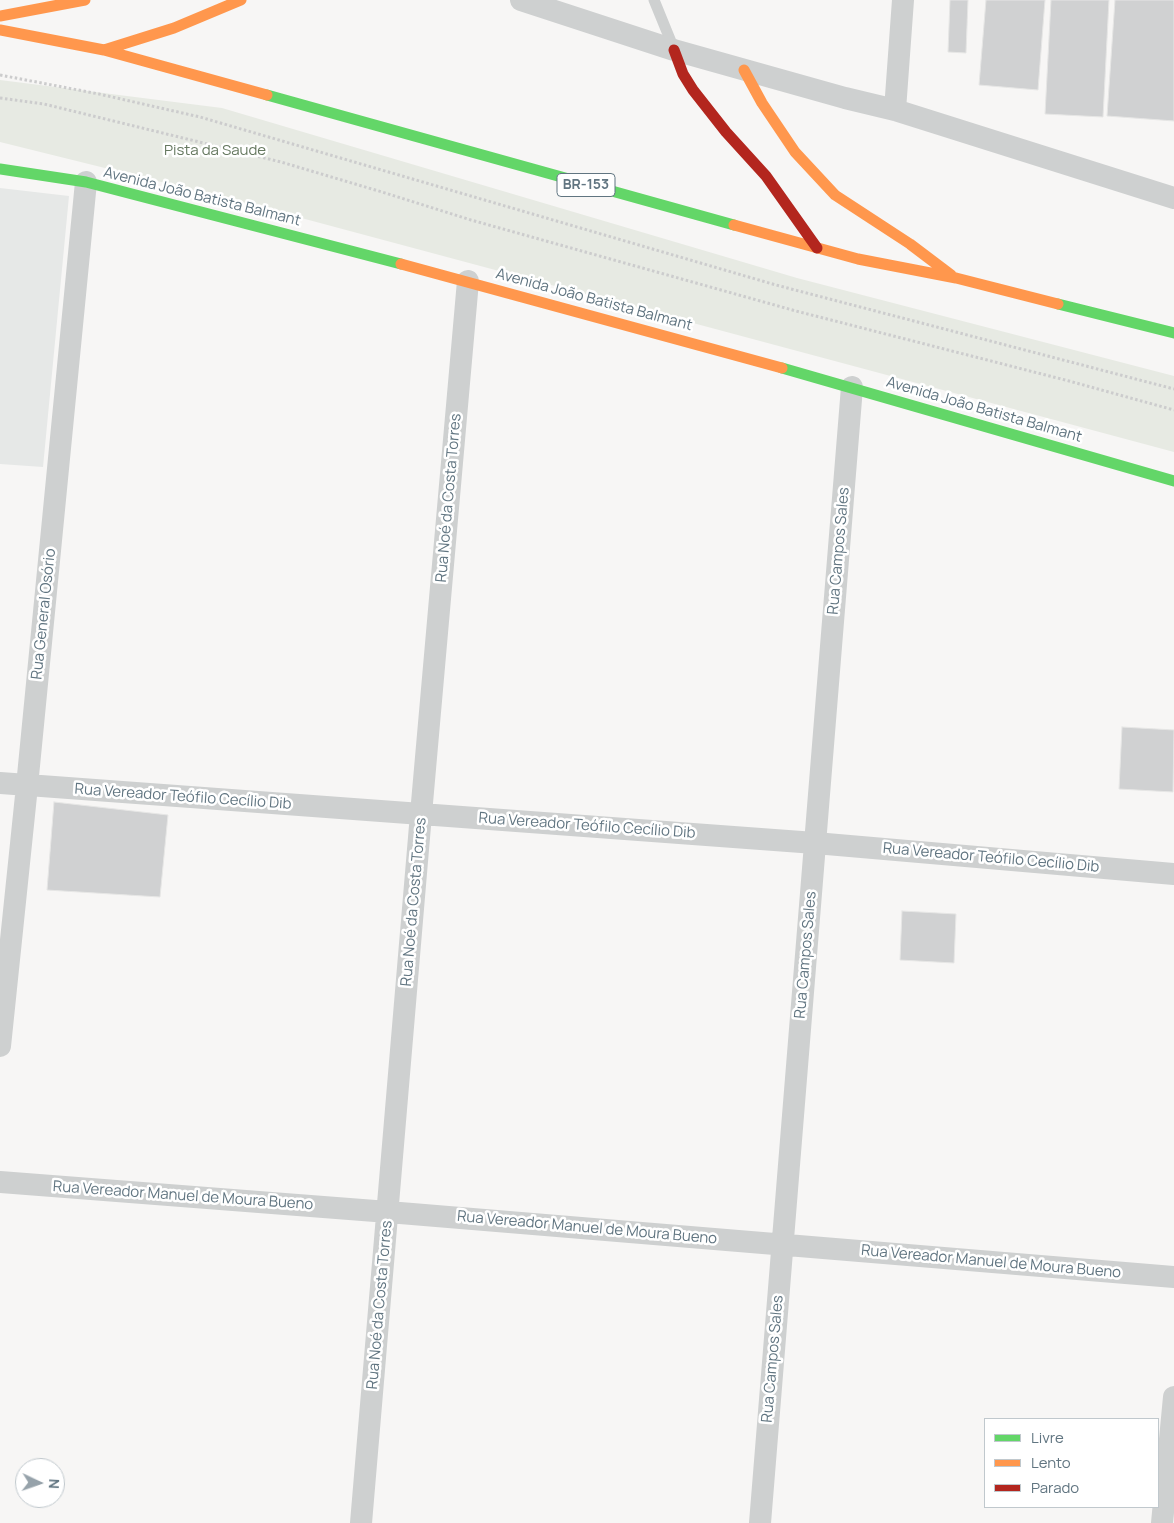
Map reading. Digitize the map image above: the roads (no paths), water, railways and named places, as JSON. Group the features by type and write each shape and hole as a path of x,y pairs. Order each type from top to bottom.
{"main road":[{"path":"0,16 85,0"},
{"path":"104,50 174,28 241,0"},
{"name":"BR-153","path":"0,30 104,50 858,260 956,278 1174,333"},
{"path":"674,50 683,74 693,90 726,132 766,176 817,248"},
{"path":"744,70 762,103 795,152 812,172 835,194 910,244 956,278"},
{"name":"Avenida João Batista Balmant","path":"0,169 86,182 468,281 852,387 1174,481"}],"street":[{"path":"521,0 674,50 895,110 1174,198"},
{"path":"895,110 904,0"},
{"name":"Rua General Osório","path":"0,1046 86,182"},
{"name":"Rua Noé da Costa Torres","path":"361,1523 468,281"},
{"name":"Rua Campos Sales","path":"760,1523 852,387"},
{"name":"Rua Vereador Teófilo Cecílio Dib","path":"0,783 815,843 1174,874"},
{"name":"Rua Vereador Manuel de Moura Bueno","path":"0,1182 1174,1277"},
{"path":"1162,1523 1174,1397"}],"lane":[{"path":"654,0 674,50"}],"park label":[{"name":"Pista da Saude","path":"215,151"}]}
